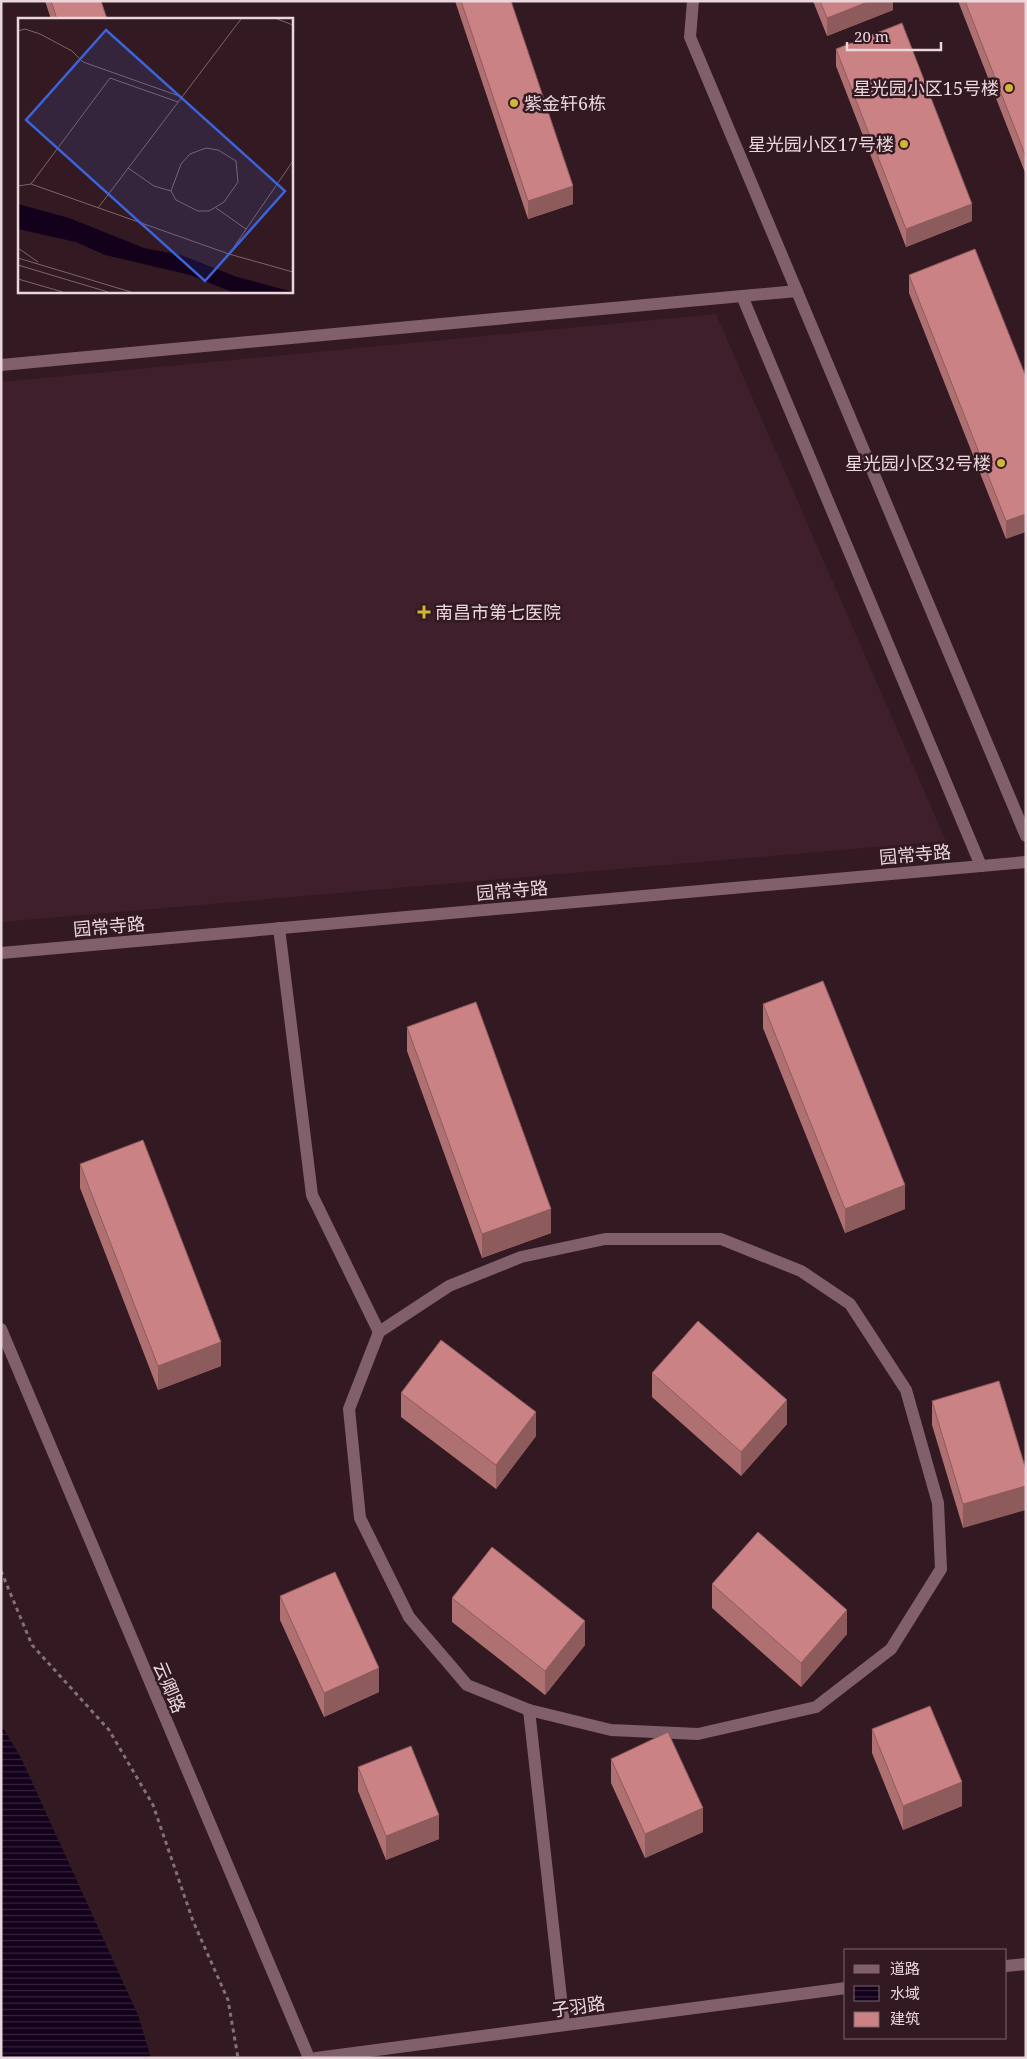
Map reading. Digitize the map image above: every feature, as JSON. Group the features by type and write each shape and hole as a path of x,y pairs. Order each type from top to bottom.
{"street":[{"path":"693,1 690,37 1026,836"},
{"path":"1,365 797,291"},
{"path":"742,296 980,866"},
{"name":"园常寺路","path":"1,953 1026,862"},
{"path":"279,928 312,1195 379,1332"},
{"path":"606,1239 720,1239 801,1271 850,1304 906,1390 938,1503 941,1569 891,1649 816,1708 698,1734 611,1730 529,1710 467,1685 409,1617 360,1518 348,1409 379,1332 449,1286 521,1257 606,1239"},
{"name":"云卿路","path":"1,1329 309,2058"},
{"path":"529,1710 564,2025"},
{"path":"1007,1966 1026,1964"},
{"name":"子羽路","path":"316,2058 844,1988"}],"path":[{"path":"1,1570 32,1645 109,1730 154,1805 193,1921 228,2000 238,2058"}],"shaded area":[{"name":"南昌市第七医院","path":"716,314 946,841 1,922 1,382"}],"water":[{"path":"1,1724 22,1760 138,2015 151,2058 1,2058"}],"building":[{"path":"51,1 101,1 107,18 57,18"},
{"name":"紫金轩6栋","path":"461,1 511,1 573,186 528,201"},
{"path":"820,1 870,1 827,18"},
{"name":"星光园小区15号楼","path":"965,1 1026,1 1026,157"},
{"name":"星光园小区17号楼","path":"902,23 972,204 906,229 836,49"},
{"name":"星光园小区32号楼","path":"975,249 1026,377 1026,514 1006,521 909,275"},
{"path":"823,981 905,1185 845,1209 763,1004"},
{"path":"476,1002 551,1209 482,1234 407,1027"},
{"path":"143,1140 221,1342 158,1366 80,1164"},
{"path":"698,1321 787,1400 741,1452 652,1373"},
{"path":"441,1340 536,1412 496,1465 401,1393"},
{"path":"999,1381 1026,1470 1026,1486 963,1504 932,1401"},
{"path":"758,1532 847,1610 801,1663 712,1584"},
{"path":"492,1547 585,1621 545,1671 452,1598"},
{"path":"335,1572 379,1668 324,1693 280,1596"},
{"path":"930,1706 962,1782 903,1806 872,1729"},
{"path":"668,1732 703,1808 645,1834 611,1759"},
{"path":"411,1746 439,1815 386,1836 358,1767"}],"place":[{"name":"星光园小区15号楼","path":"1009,88"},
{"name":"紫金轩6栋","path":"514,103"},
{"name":"星光园小区17号楼","path":"904,144"},
{"name":"星光园小区32号楼","path":"1001,463"},
{"name":"南昌市第七医院","path":"424,612"}]}
